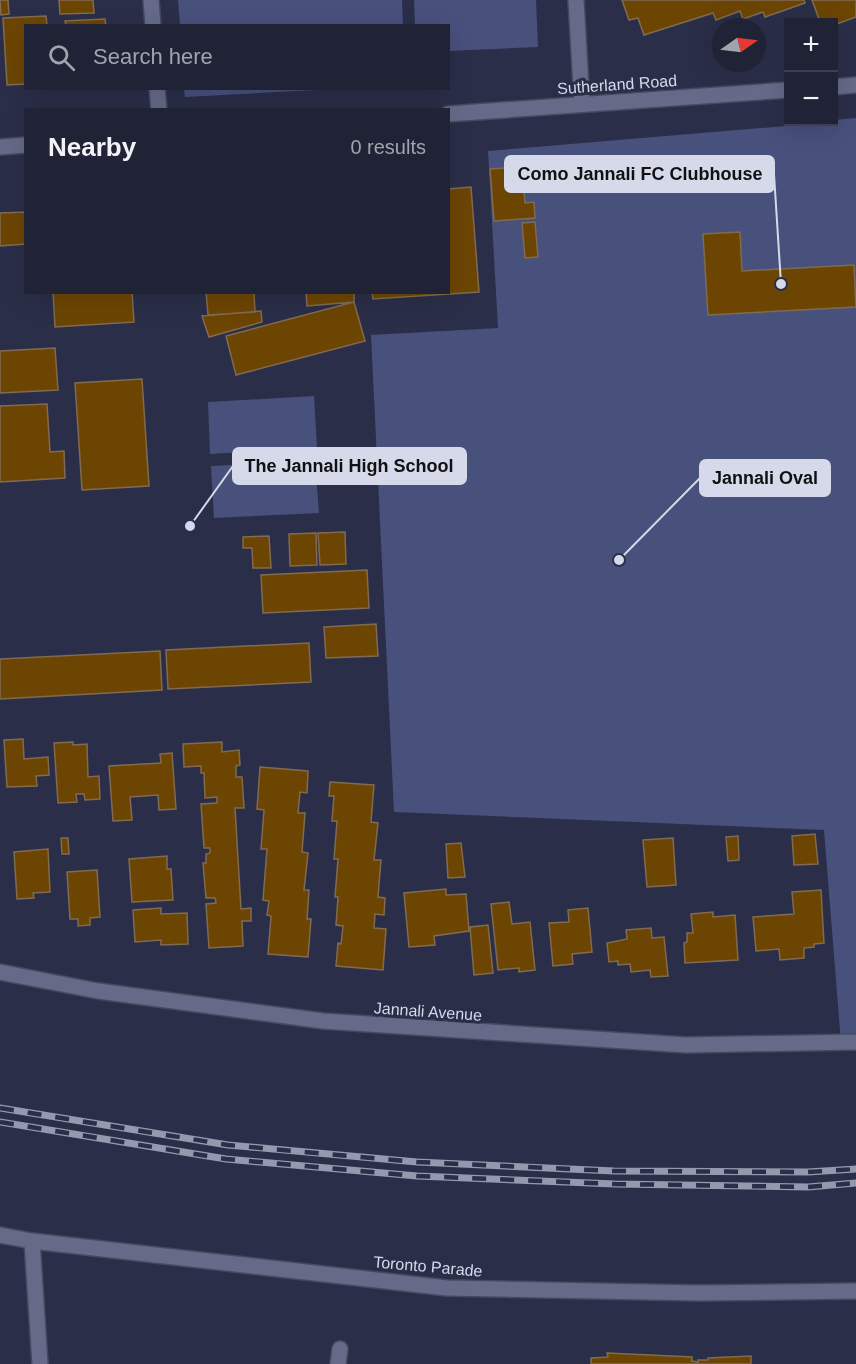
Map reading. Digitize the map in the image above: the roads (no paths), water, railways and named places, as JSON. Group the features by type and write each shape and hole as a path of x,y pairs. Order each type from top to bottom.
{"street":[{"path":"151,0 153,24"},
{"path":"577,0 582,105"},
{"path":"838,87 856,85"},
{"path":"157,90 159,108"},
{"name":"Sutherland Road","path":"450,114 784,90"},
{"path":"0,147 24,145"},
{"name":"Jannali Avenue","path":"0,972 98,991 324,1021 686,1045 856,1042"},
{"name":"Toronto Parade","path":"0,1235 32,1241 447,1288 699,1293 856,1291"},
{"path":"32,1241 40,1364"}],"railway":[{"path":"0,1108 228,1145 417,1162 614,1171 808,1172 856,1169"},
{"path":"0,1122 226,1159 417,1176 615,1184 808,1187 856,1183"}],"place":[{"name":"Como Jannali FC Clubhouse","path":"781,284"},
{"name":"The Jannali High School","path":"190,526"},
{"name":"Jannali Oval","path":"619,560"}]}
